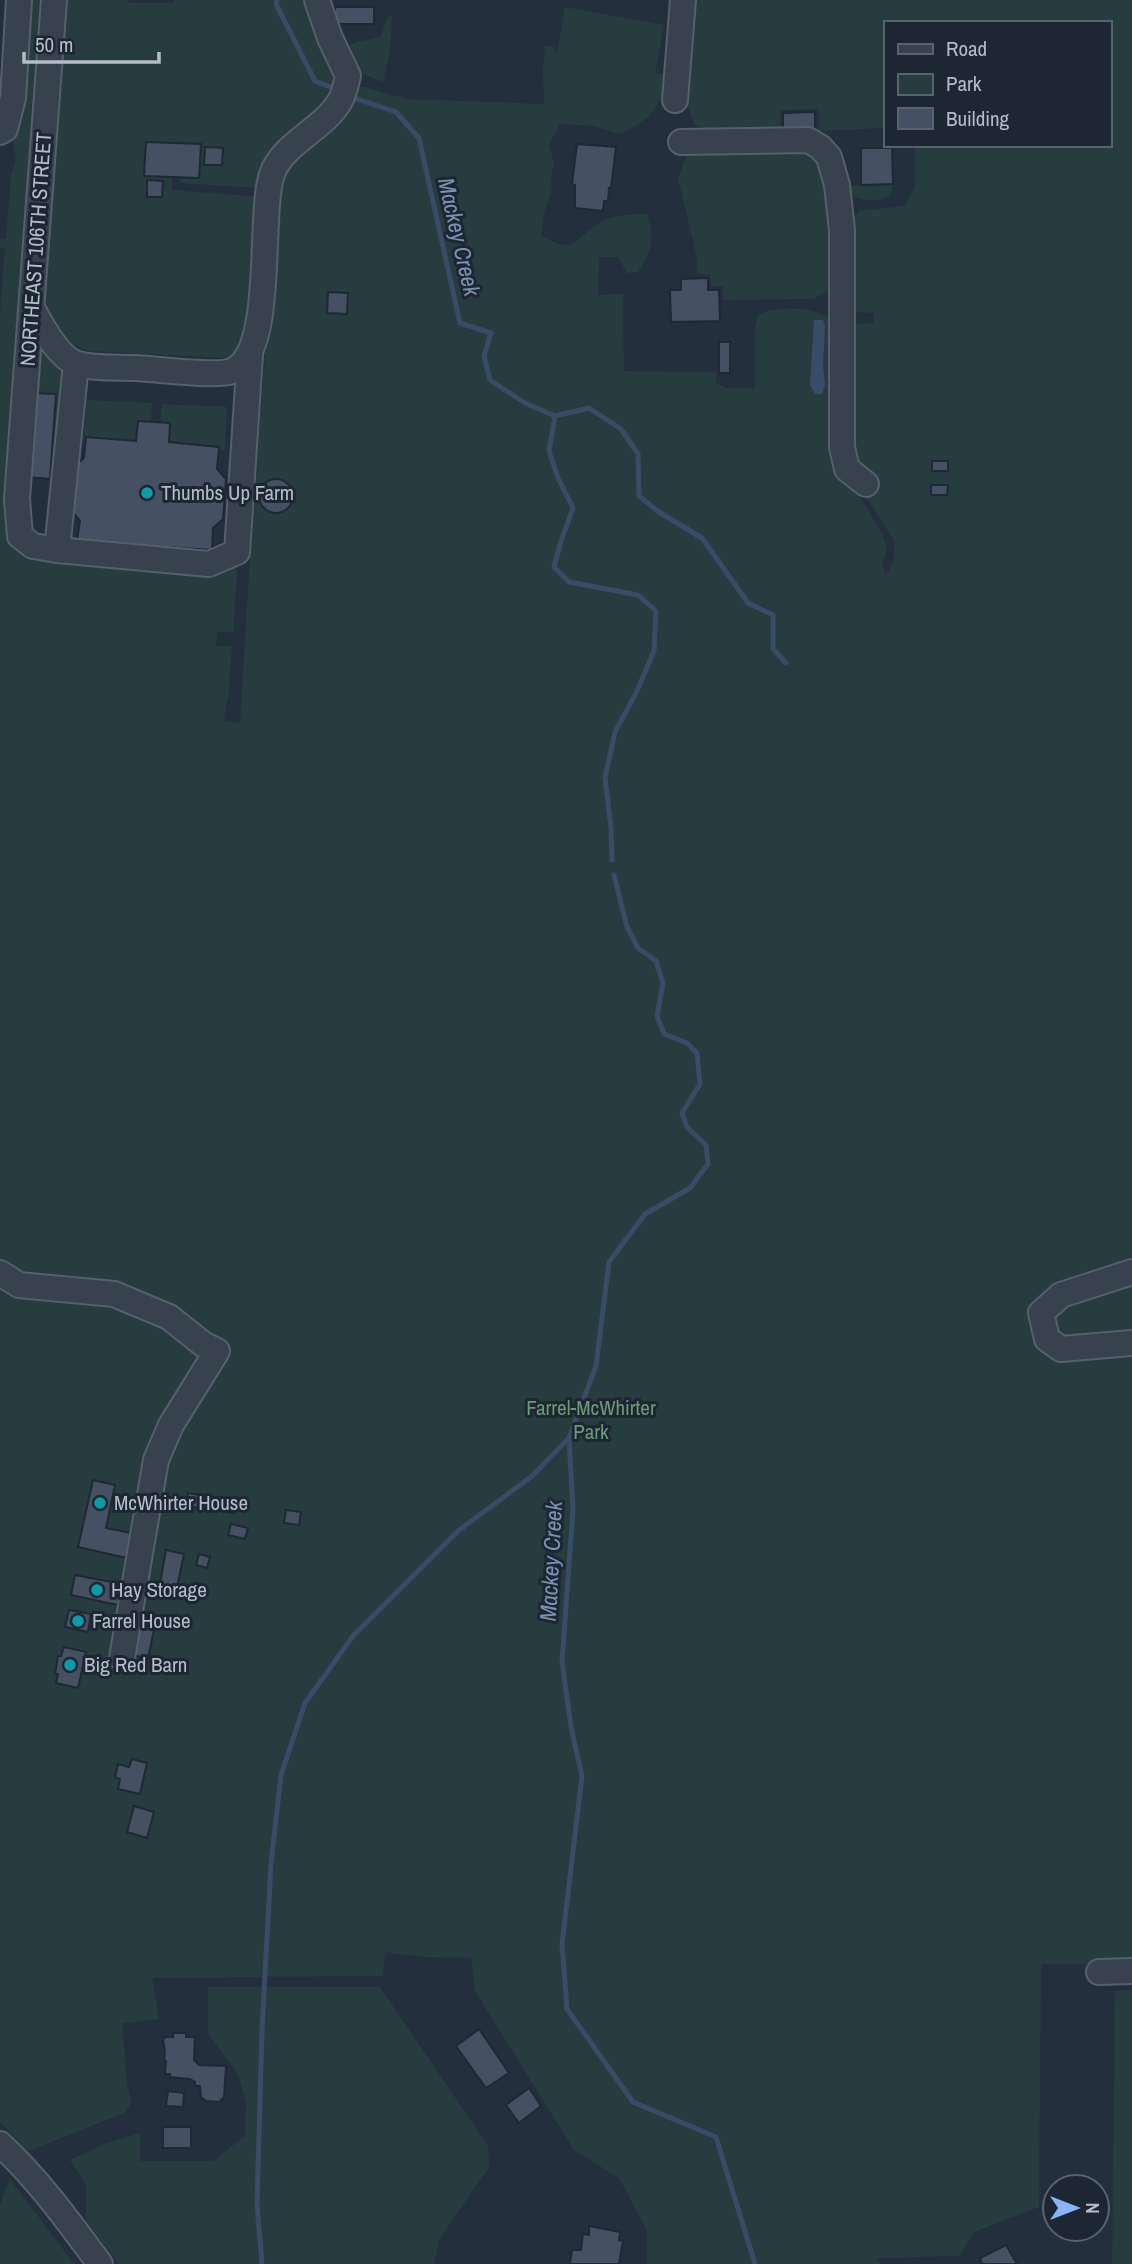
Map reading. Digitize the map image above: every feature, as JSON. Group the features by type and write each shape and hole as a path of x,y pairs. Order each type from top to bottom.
{"street":[{"path":"0,132 5,129 13,98 19,0"},
{"name":"NORTHEAST 106TH STREET","path":"54,0 18,499 20,536 33,546 57,550"},
{"path":"76,364 57,550 209,564 237,552 250,355 260,320 267,199 272,173 286,153 312,132 340,101 348,76 330,38 317,0"},
{"path":"675,100 683,0"},
{"path":"681,142 808,139 829,157 837,185 842,230 842,447 847,468 866,484"},
{"path":"32,308 51,341 76,364 205,372 232,371 250,355"},
{"path":"1132,1272 1061,1295 1041,1313 1048,1339 1061,1349 1132,1343"},
{"path":"10,1279 114,1294 169,1317 203,1344 217,1351 171,1425 156,1460 122,1658"},
{"path":"1099,1972 1132,1971"},
{"path":"0,2144 57,2206 100,2264"}],"green space":[{"name":"Farrel-McWhirter Park","path":"25,0 44,0 13,544 233,564 237,572 233,632 217,632 216,646 232,646 224,721 240,723 252,523 279,174 352,87 364,87 407,99 544,104 545,46 552,46 557,54 565,7 664,25 655,73 662,74 667,85 649,115 619,134 594,126 560,124 549,145 554,163 552,190 541,235 553,242 569,245 608,219 646,214 651,230 651,244 638,272 627,273 618,257 599,257 598,295 623,294 624,371 716,372 716,382 725,388 755,388 755,328 758,315 775,310 794,309 814,311 830,318 841,467 883,535 887,550 882,564 886,575 893,563 895,542 858,485 874,492 879,483 861,471 850,459 849,324 874,323 874,313 856,312 846,307 847,223 860,211 904,206 915,188 915,147 1111,147 1111,21 884,21 884,128 819,131 819,109 781,110 780,135 725,135 695,125 684,98 694,0 1132,0 1132,1965 1041,1964 1039,2207 974,2232 960,2256 877,2258 881,2264 647,2264 647,2231 619,2178 574,2150 475,1991 471,1958 424,1957 385,1952 383,1976 152,1978 159,2019 122,2023 131,2103 126,2112 29,2151 0,2122 0,312 5,248 0,247 0,239 6,239 11,175 16,160 11,132"},
{"path":"63,0 173,3 174,0 312,0 333,67 331,99 261,188 180,183 180,177 172,177 172,190 261,197 246,344 229,358 90,351 63,335 44,310 41,286"},
{"path":"392,14 390,52 383,82 353,70 349,51 355,43 381,36 387,18"},
{"path":"708,147 795,148 818,157 837,224 830,289 813,299 723,300 723,286 711,286 710,275 697,274 697,258 678,178 687,154"},
{"path":"893,185 891,194 876,200 850,195 845,186"},
{"path":"36,340 57,362 63,379 57,440 53,440 33,393"},
{"path":"87,400 152,403 151,422 138,422 136,441 86,437 84,440"},
{"path":"162,404 227,407 225,450 219,450 218,446 169,442 170,424 160,423"},
{"path":"208,1987 380,1987 488,2146 489,2167 439,2240 434,2264 119,2264 86,2221 86,2185 70,2160 104,2144 140,2133 140,2161 213,2161 245,2136 246,2103 238,2074 208,2034"},
{"path":"1115,1990 1132,1990 1132,2264 1112,2264"},
{"path":"10,2179 74,2264 0,2264 0,2205"}],"water":[{"path":"814,320 823,320 825,326 825,385 822,394 815,394 810,385"}],"building":[{"path":"335,7 374,7 374,24 335,24"},
{"path":"815,112 815,130 783,130 783,113"},
{"path":"146,142 201,144 199,178 144,176"},
{"path":"577,144 616,147 611,188 608,201 604,201 603,211 575,208 575,185 572,184"},
{"path":"205,147 223,148 222,165 204,165"},
{"path":"861,148 892,148 893,184 861,185"},
{"path":"147,180 163,181 162,197 147,197"},
{"path":"708,278 708,290 719,290 720,321 671,322 670,290 681,290 681,279"},
{"path":"328,292 348,293 347,314 327,313"},
{"path":"719,342 730,342 730,373 719,373"},
{"path":"33,393 56,394 50,479 27,477"},
{"name":"Thumbs Up Farm","path":"138,421 170,423 169,442 219,447 217,469 226,479 223,519 213,528 212,550 77,541 80,521 69,507 71,469 84,458 86,437 136,441"},
{"path":"932,461 948,461 948,471 932,471"},
{"path":"276,479 288,484 293,496 288,508 276,513 264,508 259,496 264,484"},
{"path":"931,485 948,485 947,495 931,495"},
{"name":"McWhirter House","path":"93,1480 115,1485 106,1528 136,1534 131,1559 78,1547"},
{"path":"188,1493 235,1501 233,1513 186,1506"},
{"path":"286,1510 301,1512 299,1525 284,1523"},
{"path":"231,1524 248,1528 245,1539 228,1535"},
{"path":"166,1550 184,1554 176,1592 159,1588"},
{"path":"199,1554 210,1557 207,1568 196,1565"},
{"name":"Hay Storage","path":"75,1575 122,1584 118,1605 71,1595"},
{"name":"Farrel House","path":"69,1610 91,1614 88,1632 65,1627"},
{"path":"138,1627 154,1630 148,1658 132,1655"},
{"name":"Big Red Barn","path":"64,1647 86,1652 78,1688 56,1683 58,1656 61,1656"},
{"path":"132,1759 147,1763 140,1794 118,1789 120,1779 115,1777 118,1764 129,1767"},
{"path":"134,1806 154,1812 147,1838 127,1832"},
{"path":"479,2029 509,2073 486,2088 456,2046"},
{"path":"173,2033 186,2033 186,2037 195,2037 194,2060 199,2065 226,2066 224,2097 219,2102 206,2101 201,2097 200,2086 195,2086 195,2082 190,2079 165,2074 163,2040 165,2037 173,2037"},
{"path":"529,2088 541,2106 519,2123 506,2105"},
{"path":"168,2091 184,2093 183,2107 166,2106"},
{"path":"163,2127 191,2127 191,2148 163,2148"},
{"path":"589,2226 620,2232 619,2240 623,2241 619,2264 570,2264 572,2250 581,2250 583,2234 589,2235"},
{"path":"1006,2245 1017,2264 982,2264 980,2258"}],"waterway":[{"name":"Mackey Creek","path":"277,0 276,4 315,81 331,87"},
{"name":"Mackey Creek","path":"354,98 396,112 419,138 460,323 491,333 484,356 490,380 525,403 555,416 549,451 558,478 573,508 554,567 569,582 638,595 656,611 654,651 615,732 605,778 612,860"},
{"path":"555,416 589,408 621,429 638,454 639,496 659,512 702,538 748,603 773,615 773,649 786,663"},
{"name":"Mackey Creek","path":"614,875 627,927 638,948 656,961 663,983 657,1016 664,1034 687,1043 697,1053 700,1084 682,1113 687,1127 706,1145 708,1164 690,1188 645,1214 609,1262 596,1366 569,1438 573,1509 562,1662 571,1727 582,1776 562,1944 567,2009 633,2102 716,2137 755,2264"},
{"path":"262,2264 257,2204 262,2030 271,1863 281,1775 305,1703 353,1636 458,1531 532,1476 569,1438"}],"place":[{"name":"Thumbs Up Farm","path":"147,493"},
{"name":"McWhirter House","path":"100,1503"},
{"name":"Hay Storage","path":"97,1590"},
{"name":"Farrel House","path":"78,1621"},
{"name":"Big Red Barn","path":"70,1665"}]}
